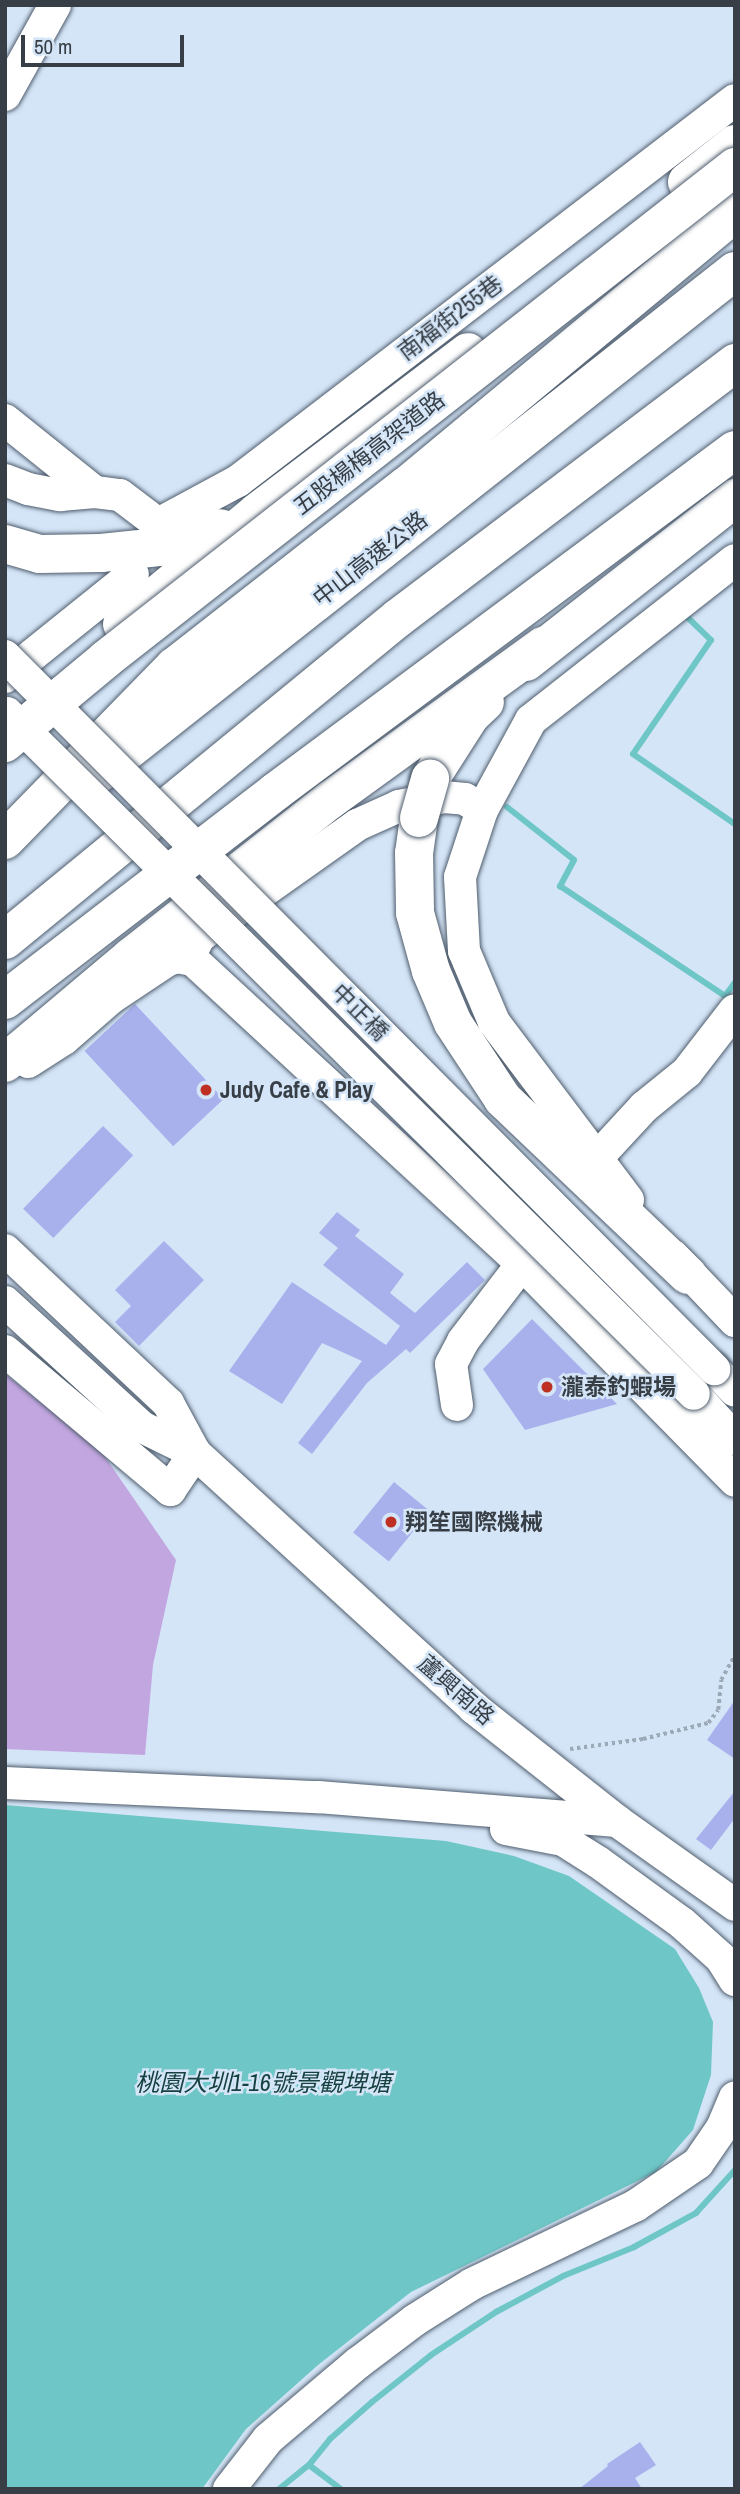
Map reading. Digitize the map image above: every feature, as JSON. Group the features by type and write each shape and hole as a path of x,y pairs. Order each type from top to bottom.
{"highway":[{"path":"5,726 256,513 735,144"},
{"name":"五股楊梅高架道路","path":"5,743 106,659 735,167"},
{"path":"5,840 174,667 406,486 735,213"},
{"name":"中山高速公路","path":"5,848 735,271"},
{"path":"5,940 398,618 735,363"},
{"path":"5,1000 286,784 735,450"},
{"path":"5,1063 131,957 330,800 649,568 735,498"},
{"path":"5,544 40,554 101,553 179,545 256,513"},
{"path":"543,646 471,715 430,779 419,818 414,853 415,914 431,971 453,1023 503,1099 688,1275"}],"street":[{"path":"5,95 55,5"},
{"name":"南福街255巷","path":"96,492 120,495 158,524 238,481 735,100"},
{"path":"5,420 96,492"},
{"path":"5,480 28,489 60,495 96,492"},
{"path":"735,560 531,720 482,810 460,877 464,951 494,1023 596,1159 688,1275 735,1321"},
{"path":"5,677 133,574"},
{"name":"中正橋","path":"5,656 724,1380"},
{"name":"中正橋","path":"5,711 694,1394 735,1439"},
{"path":"192,960 193,949 200,937 357,825 399,806 444,797 464,799 482,810"},
{"path":"5,1076 64,1039 111,998 167,960 177,957 192,960 522,1264 735,1481"},
{"path":"596,1159 644,1107 687,1072 735,1010"},
{"name":"蘆興南路","path":"5,1250 167,1403 195,1453"},
{"path":"457,1405 451,1364 463,1341 522,1264"},
{"name":"蘆興南路","path":"5,1302 142,1427 195,1453 474,1708 617,1821 735,1905"},
{"path":"5,1351 170,1490 195,1453"},
{"path":"5,1783 318,1797 617,1821"},
{"path":"453,1808 511,1832 563,1840 682,1923 721,1958 735,1980"},
{"path":"229,2489 268,2439 358,2363 415,2320 472,2284 635,2206 698,2163 722,2128 735,2098"}],"path":[{"path":"567,1749 643,1740 708,1723 718,1710 721,1679 735,1654"}],"shaded area":[{"path":"5,1374 101,1451 176,1560 153,1665 145,1755 5,1749"}],"water":[{"name":"桃園大圳1-16號景觀埤塘","path":"5,1805 446,1841 514,1856 569,1876 675,1949 699,1988 713,2022 711,2075 693,2130 656,2172 411,2292 318,2365 246,2429 202,2489 5,2489"}],"building":[{"path":"135,1004 224,1099 173,1146 85,1051"},
{"path":"103,1126 133,1155 53,1238 23,1209"},
{"path":"337,1212 360,1230 355,1236 404,1274 390,1293 415,1313 467,1262 485,1280 410,1353 406,1349 367,1383 312,1454 298,1443 362,1361 322,1343 282,1404 229,1371 292,1282 386,1345 400,1326 323,1265 338,1248 319,1233"},
{"path":"164,1241 204,1280 139,1346 115,1322 131,1306 115,1290"},
{"name":"瀧泰釣蝦場","path":"532,1319 617,1404 525,1430 483,1369"},
{"name":"翔笙國際機械","path":"394,1482 430,1511 389,1561 353,1533"},
{"path":"735,1700 735,1759 707,1740"},
{"path":"735,1791 735,1818 711,1850 696,1839"},
{"path":"640,2442 656,2465 635,2478 642,2489 579,2489 608,2466 607,2464"}],"waterway":[{"path":"683,613 711,640 633,754 735,824"},
{"path":"507,807 574,860 560,886 725,996 735,982"},
{"path":"279,2489 309,2465 330,2439 431,2355 496,2312 563,2276 634,2247 696,2213 735,2170"},
{"path":"309,2465 341,2489"}],"place":[{"name":"Judy Cafe & Play","path":"206,1090"},
{"name":"瀧泰釣蝦場","path":"547,1387"},
{"name":"翔笙國際機械","path":"391,1522"}]}
